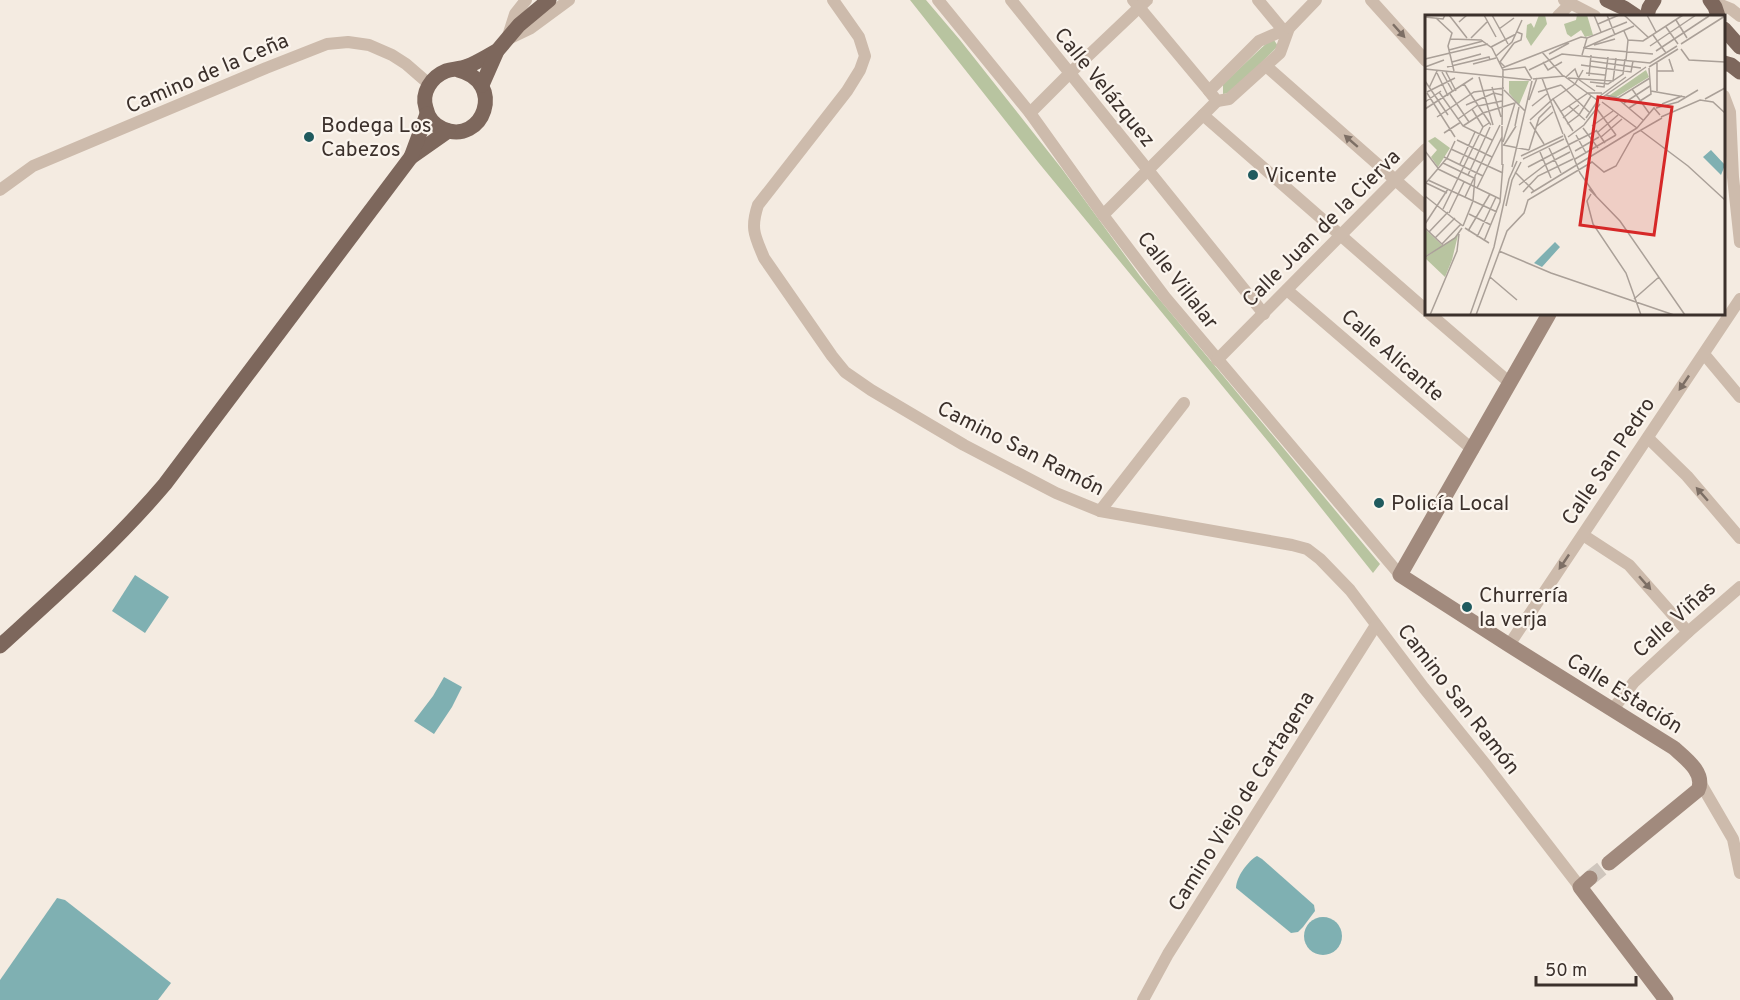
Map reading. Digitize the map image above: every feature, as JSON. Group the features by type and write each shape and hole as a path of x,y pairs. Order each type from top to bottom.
{"main road":[{"path":"482,85 502,45 519,25 531,5 549,0"},
{"path":"1607,0 1634,15"},
{"path":"1647,15 1654,0"},
{"path":"1710,0 1718,15"},
{"path":"1725,29 1740,47"},
{"path":"458,70 502,45"},
{"path":"1725,63 1740,72"},
{"path":"458,70 476,77 482,85 486,103 484,113 473,126 465,130 448,131 432,121 427,114 424,104 425,94 429,84 437,76 447,71 458,70"},
{"path":"0,646 100,555 140,514 165,484 411,157 427,114"},
{"path":"411,157 448,131"},
{"path":"1400,575 1549,315"},
{"name":"Calle Estación","path":"1400,575 1674,747 1693,766 1699,775 1701,784"},
{"path":"1609,863 1689,799 1701,784"},
{"path":"1585,883 1666,1000"}],"street":[{"path":"502,45 531,28 569,0"},
{"name":"Camino San Ramón","path":"833,0 859,37 865,56 860,70 847,91 758,205 752,222 764,258 845,372 964,445 1056,493 1100,511 1307,549 1350,590 1585,883"},
{"name":"Calle Villalar","path":"938,0 1030,113 1165,297 1400,575"},
{"name":"Calle Velázquez","path":"1011,0 1146,170"},
{"path":"1258,0 1286,29"},
{"path":"1209,91 1259,41 1286,29 1316,0"},
{"path":"1371,0 1425,60"},
{"path":"1710,0 1731,9 1740,16"},
{"path":"1030,113 1140,2 1217,101"},
{"path":"1559,15 1567,2 1593,15"},
{"path":"1103,215 1217,101 1229,99 1280,53 1286,29"},
{"name":"Camino de la Ceña","path":"0,190 33,166 327,44 348,42 369,45 406,64 429,84"},
{"path":"1266,66 1425,206"},
{"path":"1725,99 1730,112 1733,177 1740,242"},
{"path":"1203,115 1425,309"},
{"name":"Calle Juan de la Cierva","path":"1217,360 1425,150"},
{"path":"1146,170 1264,314"},
{"name":"Calle Alicante","path":"1287,290 1473,450"},
{"name":"Calle San Pedro","path":"1509,645 1740,299"},
{"path":"1432,315 1510,383"},
{"path":"1704,354 1740,397"},
{"path":"1100,511 1184,403"},
{"path":"1648,438 1686,476 1740,538"},
{"path":"1583,534 1629,565 1688,632"},
{"name":"Calle Viñas","path":"1613,710 1634,682 1740,587"},
{"name":"Camino Viejo de Cartagena","path":"1143,1000 1168,954 1376,625"},
{"name":"Calle Estación","path":"1701,784 1736,842 1740,873"}],"green space":[{"path":"910,0 926,0 960,40 1062,169 1140,276 1380,564 1373,573 1038,162"},
{"path":"1271,39 1278,46 1231,93 1223,94 1223,84"}],"water":[{"path":"135,575 169,597 145,633 112,611"},
{"path":"444,677 462,687 434,734 414,721"},
{"path":"1257,856 1314,905 1315,911 1298,932 1291,933 1236,888 1243,870"},
{"path":"57,898 65,900 171,983 158,1000 0,1000 0,980"},
{"path":"1323,917 1336,923 1342,936 1336,949 1323,955 1310,949 1304,936 1310,923"}],"tunnel":[{"path":"1590,878 1609,863"}],"place":[{"name":"Bodega Los Cabezos","path":"309,137"},
{"name":"Vicente","path":"1253,175"},
{"name":"Policía Local","path":"1379,503"},
{"name":"Churrería la verja","path":"1467,607"}]}
